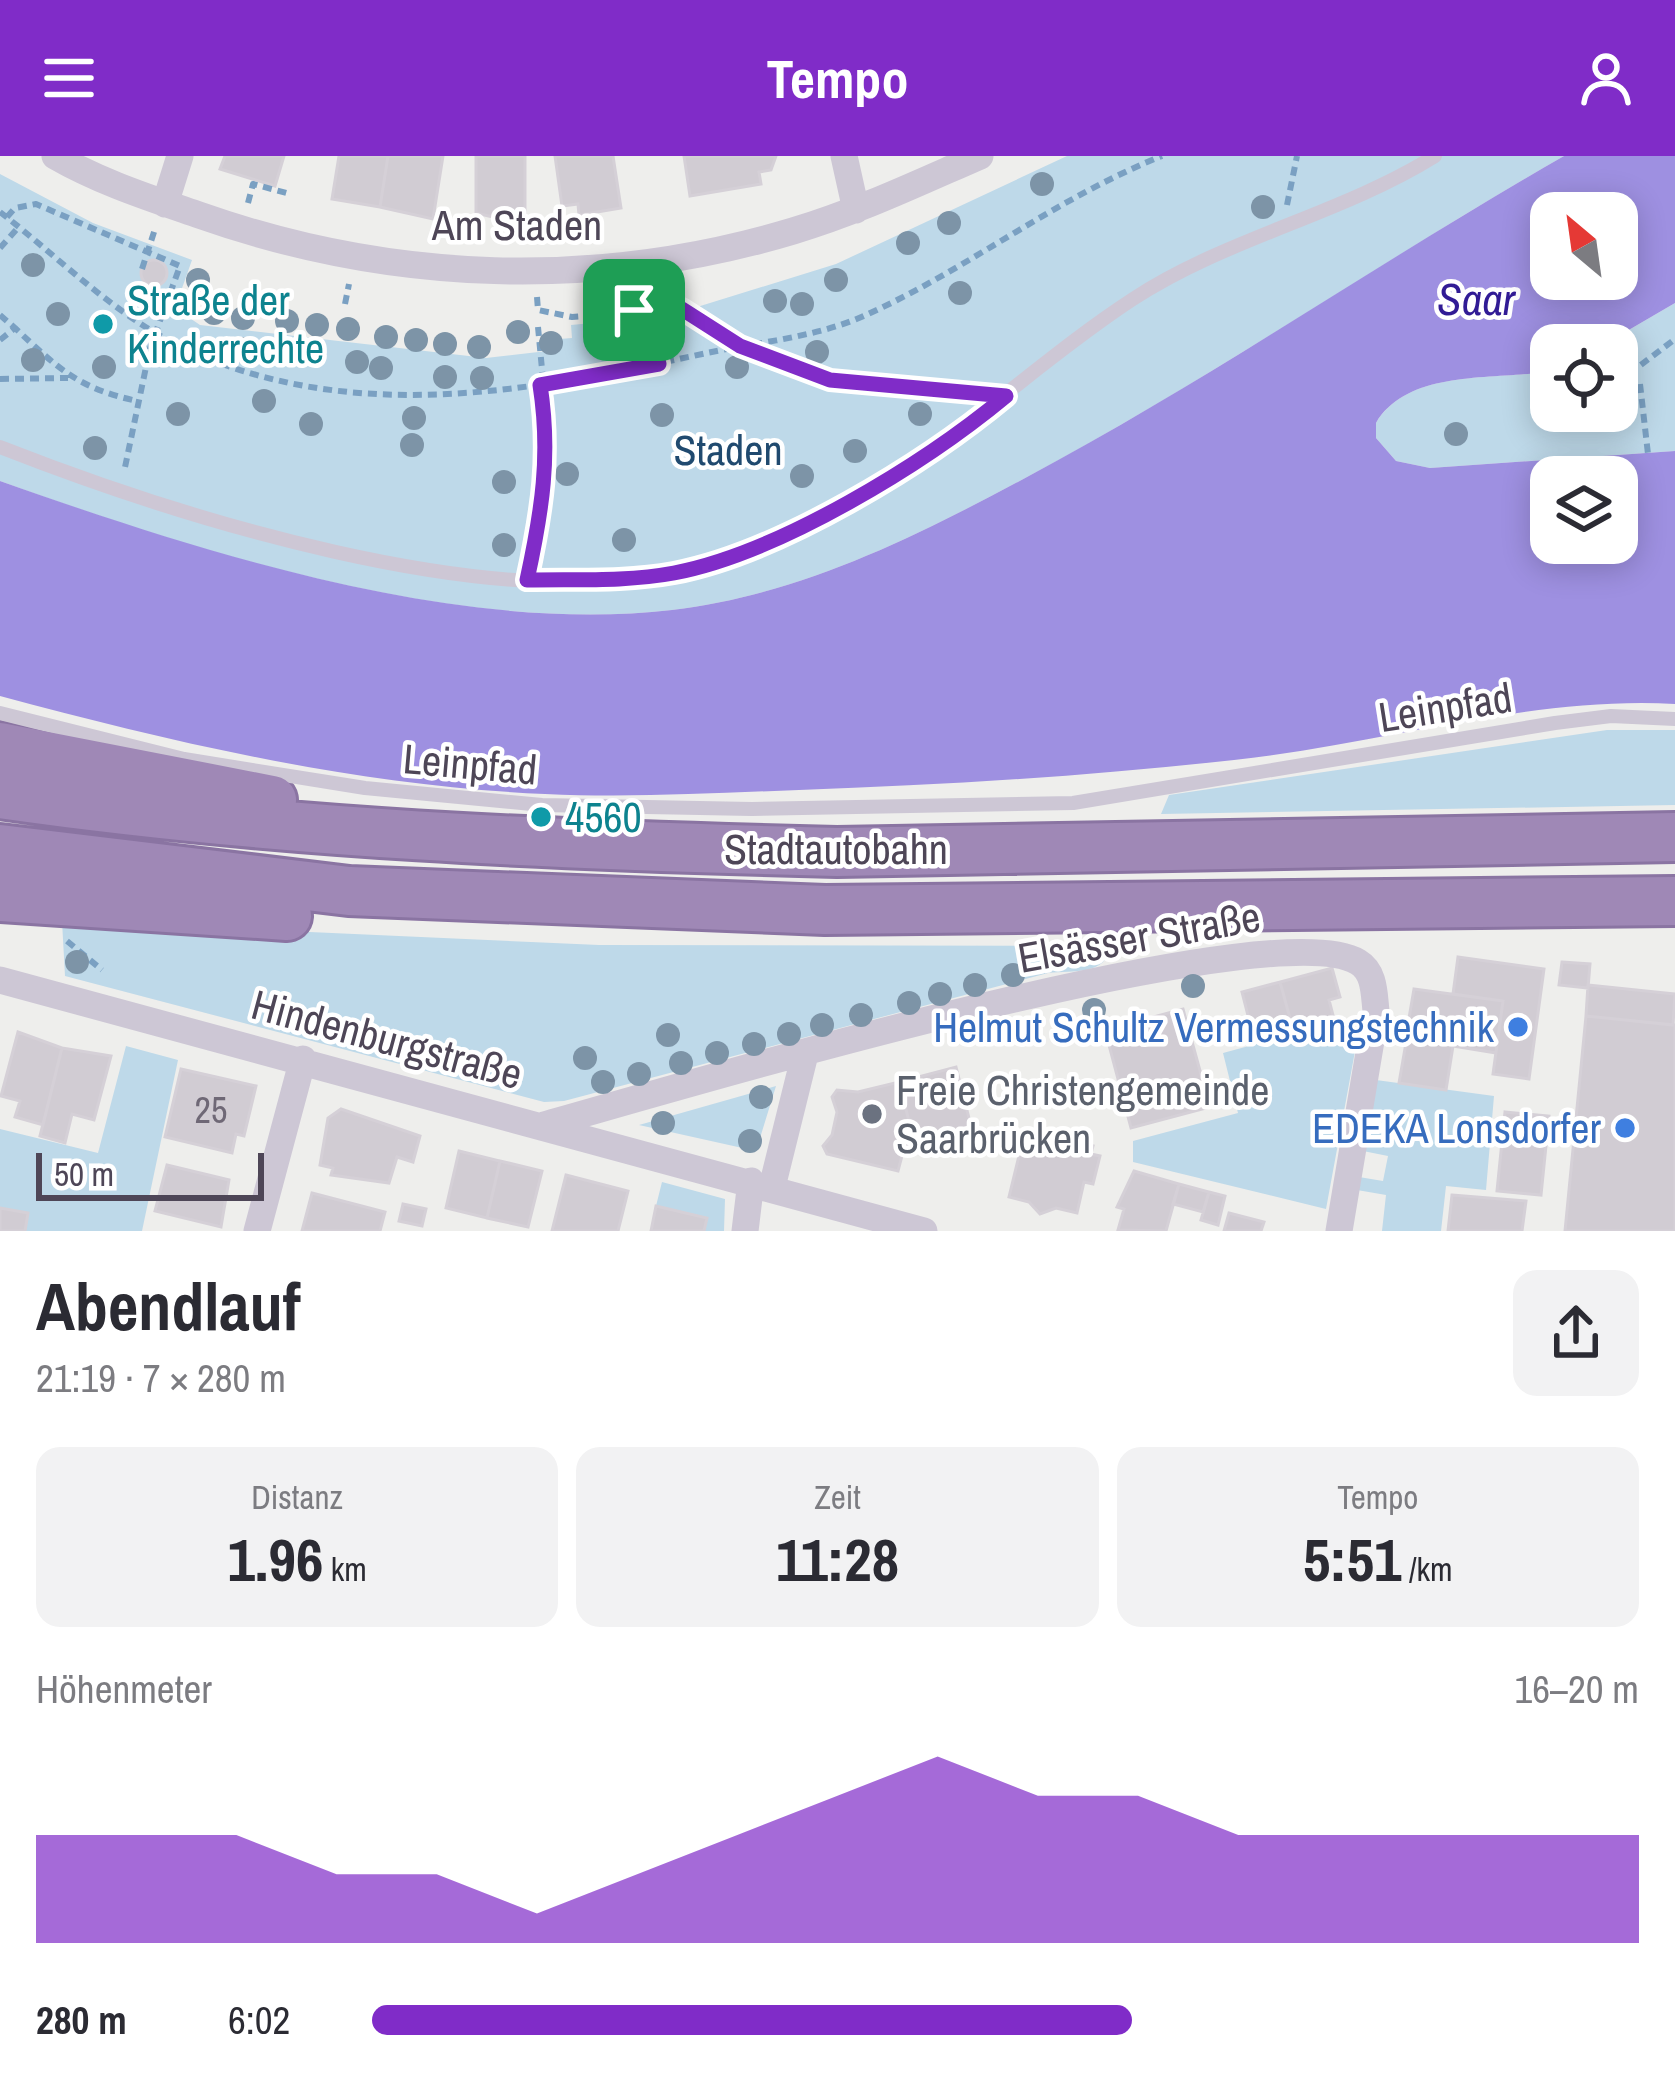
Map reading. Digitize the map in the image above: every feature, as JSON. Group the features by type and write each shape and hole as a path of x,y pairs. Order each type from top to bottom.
{"highway":[{"path":"0,747 350,814 464,842"},
{"name":"Stadtautobahn","path":"0,794 182,820 464,842 837,852 1675,837"},
{"name":"Stadtautobahn","path":"0,849 349,891 824,910 1675,901"},
{"path":"0,897 347,919 592,926 700,925 824,910"}],"street":[{"name":"Am Staden","path":"55,156 165,204 303,246 395,266 471,272 637,266 717,251 856,210 980,156"},
{"path":"165,204 180,156"},
{"path":"844,156 856,210"},
{"name":"Elsässer Straße","path":"544,1125 1125,974 1212,960 1330,955 1358,962 1373,979 1376,1011 1339,1231"},
{"name":"Hindenburgstraße","path":"0,980 924,1231"},
{"path":"745,1231 806,1054"},
{"path":"257,1231 303,1059"}],"lane":[{"path":"0,448 191,513 322,546 527,580 673,573 729,557 879,483 962,433 1169,277 1435,156"},
{"name":"Leinpfad","path":"0,713 184,759 470,799 752,809 1012,800 1073,803 1555,723 1611,716 1675,719"}],"path":[{"path":"121,488 155,333 180,266 37,204 25,204 3,215 155,333 192,352 328,391 460,396 659,364 860,318 1082,191 1162,156"},
{"path":"1282,229 1297,156"},
{"path":"251,190 253,184 290,194"},
{"path":"0,248 17,229"},
{"path":"142,269 145,253"},
{"path":"538,310 572,317 682,309 740,346 830,380 1006,396"},
{"path":"634,310 652,337 659,364"},
{"path":"0,315 69,378 96,392 137,401"},
{"path":"527,580 546,492 549,443 538,327"},
{"path":"0,340 15,328"},
{"path":"1638,367 1675,339"},
{"path":"0,379 69,378"},
{"path":"1640,384 1648,454"},
{"path":"58,934 102,970"}],"green space":[{"name":"Staden","path":"1067,156 1564,156 1163,400 985,499 855,560 719,602 590,615 505,611 418,599 244,560 0,481 0,174 93,223 192,260 175,308 200,325 486,358 547,351 547,340 572,338 571,325 668,316 836,264"},
{"path":"1675,303 1675,451 1530,456 1530,461 1430,468 1396,461 1376,438 1376,423 1409,393 1455,380 1530,373 1530,432 1638,432 1638,325"},
{"path":"1607,730 1675,730 1675,805 1161,814 1169,795"},
{"path":"62,921 599,945 1111,946 1103,962 1087,970 1048,973 564,1101 544,1102 65,976"},
{"path":"1333,1023 1338,1040 1358,1035 1326,1209 1133,1162 1133,1141 1238,1113 1223,1053"},
{"path":"126,1046 178,1060 142,1231 0,1231 0,1129 98,1153"},
{"path":"1376,1080 1494,1096 1486,1190 1446,1186 1441,1231 1382,1231 1386,1195 1357,1190 1359,1177 1383,1181 1388,1156 1363,1151"},
{"path":"776,1086 756,1151 639,1125"},
{"path":"662,1182 725,1199 724,1231 704,1231 706,1217 656,1206"}],"water":[{"name":"Saar","path":"1564,156 1675,156 1675,303 1638,325 1530,324 1530,373 1455,380 1410,393 1376,423 1376,438 1396,461 1430,468 1530,461 1530,564 1638,564 1638,456 1603,456 1675,451 1675,704 1565,707 1289,753 1126,771 908,785 609,795 476,789 339,772 202,746 0,696 0,481 244,560 418,599 590,615 672,610 766,591 856,560 985,499 1163,400"}],"building":[{"path":"225,156 284,156 275,186 220,169"},
{"path":"339,156 388,156 380,207 332,199"},
{"path":"388,156 443,156 433,219 380,207"},
{"path":"476,156 525,156 525,213 501,219 476,213"},
{"path":"555,156 613,156 621,208 579,215 578,204 562,206"},
{"path":"684,156 776,156 771,170 759,172 761,184 690,196"},
{"path":"154,260 167,273 154,286 141,273"},
{"name":"Helmut Schultz Vermessungstechnik","path":"1458,957 1544,969 1529,1079 1493,1074 1503,1001 1453,994"},
{"path":"1562,962 1590,964 1588,988 1559,985"},
{"path":"1332,968 1340,997 1329,1000 1334,1019 1293,1029 1280,982"},
{"path":"1280,982 1293,1029 1254,1039 1242,992"},
{"path":"1588,985 1675,994 1673,1025 1586,1016"},
{"path":"1414,989 1503,1001 1496,1053 1453,1046 1446,1090 1399,1083 1407,1037 1391,1035 1393,1022 1408,1024"},
{"path":"1183,1009 1210,1107 1131,1128 1105,1030"},
{"name":"EDEKA Lonsdorfer","path":"1586,1016 1675,1025 1675,1231 1565,1231"},
{"path":"18,1032 62,1048 43,1125 15,1117 20,1101 1,1096"},
{"path":"62,1048 111,1056 94,1120 72,1114 65,1143 40,1136"},
{"path":"956,1067 972,1130 915,1145 899,1082"},
{"path":"181,1069 256,1086 244,1136 236,1134 232,1153 165,1137"},
{"path":"899,1082 915,1145 904,1148 898,1171 827,1154 823,1146 832,1135 837,1112 832,1097 837,1090 858,1092"},
{"path":"341,1109 420,1136 413,1162 397,1157 389,1183 331,1175 333,1168 320,1165 328,1118"},
{"path":"1505,1112 1549,1116 1541,1195 1497,1191"},
{"path":"1025,1131 1093,1146 1091,1154 1100,1156 1093,1184 1084,1182 1077,1213 1056,1208 1040,1214 1029,1202 1009,1197"},
{"path":"459,1151 500,1161 487,1218 446,1208"},
{"path":"500,1161 542,1171 528,1227 487,1218"},
{"path":"167,1165 229,1180 221,1227 155,1211"},
{"path":"1134,1171 1179,1184 1166,1231 1118,1230 1124,1209 1117,1207"},
{"path":"566,1175 628,1191 618,1231 552,1231"},
{"path":"1179,1184 1209,1192 1203,1212 1173,1204"},
{"path":"1209,1192 1225,1196 1218,1225 1201,1220"},
{"path":"312,1193 385,1212 380,1231 302,1231"},
{"path":"1452,1195 1526,1201 1522,1231 1448,1231"},
{"path":"403,1204 426,1209 422,1226 399,1221"},
{"path":"656,1206 707,1218 704,1231 651,1231"},
{"path":"0,1208 28,1213 25,1231 0,1231"},
{"path":"1229,1213 1264,1222 1261,1231 1224,1231"}],"place":[{"name":"Straße der Kinderrechte","path":"103,324"},
{"name":"4560","path":"541,817"},
{"name":"Helmut Schultz Vermessungstechnik","path":"1518,1027"},
{"name":"Freie Christengemeinde Saarbrücken","path":"872,1114"},
{"name":"EDEKA Lonsdorfer","path":"1625,1128"}],"route":[{"path":"682,309 700,316 740,346 830,380 1006,396 962,433 862,493 710,564 632,578 527,580 546,492 549,443 540,385 659,364 652,337 634,310 682,309"}]}
